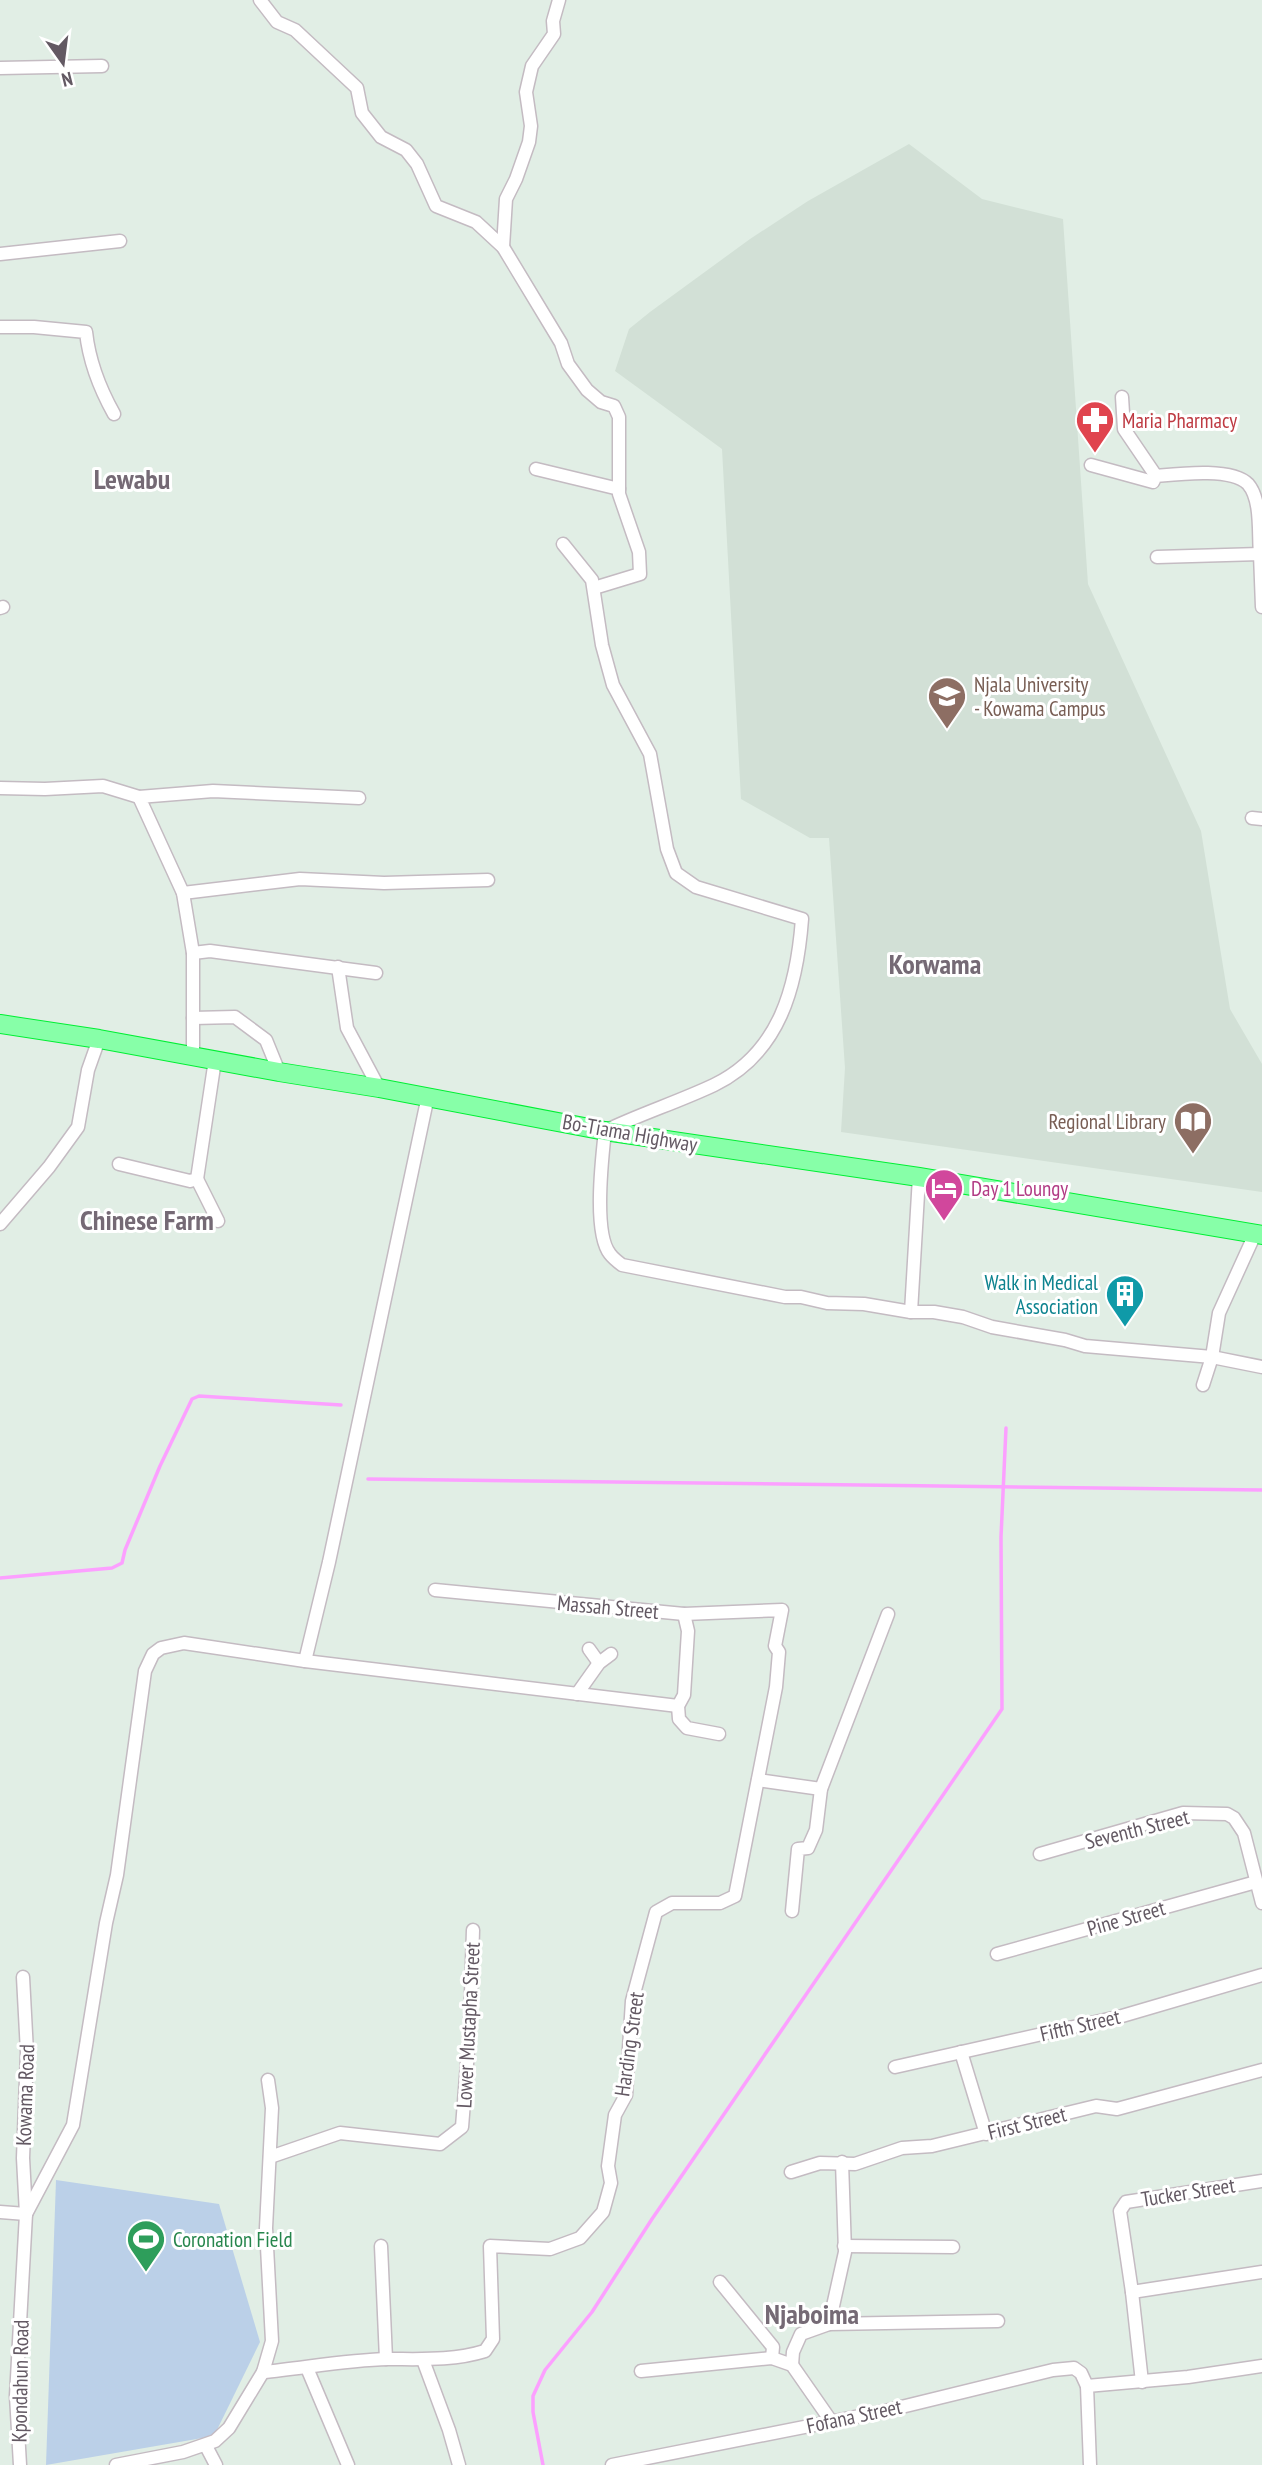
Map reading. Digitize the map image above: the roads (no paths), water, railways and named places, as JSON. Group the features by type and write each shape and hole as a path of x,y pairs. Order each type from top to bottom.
{"highway":[{"name":"Bo-Tiama Highway","path":"0,1024 99,1038 605,1130 919,1177 1258,1235"}],"street":[{"path":"260,0 277,22 295,30 357,88 362,113 381,137 406,150 417,164 436,205 476,222 503,247 562,343 568,363 587,390 601,402 614,406 619,417 619,489 639,552 640,575 594,588"},
{"path":"503,247 506,199 529,142 531,126 526,92 533,66 554,34 553,21 559,0"},
{"path":"0,68 102,66"},
{"path":"0,254 120,241"},
{"path":"0,327 86,332 98,380 114,414"},
{"path":"1122,397 1124,429 1155,479"},
{"path":"1091,465 1155,479 1195,472 1233,477 1247,483 1254,496 1257,511 1262,607"},
{"path":"536,469 619,489"},
{"path":"563,544 592,580 601,645 613,685 650,754 667,849 676,873 696,887 802,919 792,990 771,1033 748,1063 715,1084 605,1130 600,1217 608,1252 622,1265 785,1297 801,1297 827,1303 864,1304 911,1312 933,1312 1085,1346 1212,1357 1262,1367"},
{"path":"1157,557 1261,554"},
{"path":"0,788 103,786 139,797 213,791 359,798"},
{"path":"139,797 183,893 193,953 193,1057"},
{"path":"183,893 300,879 384,883 488,880"},
{"path":"193,953 210,951 376,973"},
{"path":"338,967 347,1028 379,1088"},
{"path":"193,1018 234,1017 266,1040 279,1072"},
{"path":"0,1224 49,1167 78,1127 88,1070 99,1038"},
{"path":"215,1060 197,1179 218,1221"},
{"path":"305,1661 329,1562 428,1096"},
{"path":"119,1164 190,1181 197,1179"},
{"path":"911,1312 919,1177"},
{"path":"1203,1385 1212,1357 1219,1313 1258,1235"},
{"name":"Massah Street","path":"435,1590 684,1614 782,1610"},
{"name":"Harding Street","path":"263,2372 386,2359 423,2360 485,2351 493,2339 490,2246 550,2249 580,2238 603,2212 611,2183 608,2166 615,2116 626,2095 632,2001 656,1912 672,1903 720,1903 735,1896 776,1687 779,1652 775,1646 782,1610"},
{"path":"684,1614 688,1631 684,1695 678,1706 679,1719 687,1728 719,1734"},
{"path":"792,1911 798,1849 808,1848 816,1830 821,1789 888,1614"},
{"path":"0,2212 26,2214 73,2125 106,1923 117,1875 145,1671 153,1654 161,1648 184,1643 305,1661 678,1706"},
{"path":"589,1649 599,1663"},
{"path":"577,1694 599,1663 611,1654"},
{"path":"758,1780 821,1789"},
{"name":"Seventh Street","path":"1040,1854 1183,1813 1227,1814 1234,1818 1244,1833 1256,1882"},
{"path":"1256,1882 1262,1903"},
{"name":"Pine Street","path":"997,1954 1256,1882"},
{"name":"Lower Mustapha Street","path":"270,2157 340,2133 440,2144 462,2127 474,1930"},
{"name":"Fifth Street","path":"895,2067 1122,2016 1262,1975"},
{"name":"Kowama Road","path":"23,1977 27,2052 23,2158 26,2214"},
{"path":"961,2052 986,2134"},
{"name":"First Street","path":"791,2172 820,2163 855,2164 902,2148 932,2146 1096,2106 1117,2109 1262,2070"},
{"path":"116,2465 206,2446 229,2428 263,2372 272,2341 266,2228 272,2108 268,2080"},
{"path":"829,2324 844,2246 842,2162"},
{"name":"Tucker Street","path":"1132,2292 1120,2211 1126,2202 1262,2181"},
{"name":"Kpondahun Road","path":"20,2465 16,2396 26,2214"},
{"path":"381,2246 386,2359"},
{"path":"844,2246 953,2247"},
{"path":"1142,2382 1132,2292 1262,2272"},
{"path":"720,2282 773,2347 772,2358"},
{"path":"792,2365 793,2352 801,2334 829,2324 998,2321"},
{"path":"641,2371 772,2358 792,2365 831,2421"},
{"path":"423,2360 449,2430 458,2465"},
{"path":"1090,2465 1087,2386 1142,2382 1262,2366"},
{"path":"307,2368 348,2465"},
{"name":"Fofana Street","path":"612,2465 885,2411 1053,2370 1074,2368 1081,2373 1087,2386"},
{"path":"206,2446 216,2465"}],"waterway":[{"path":"0,1578 112,1568 122,1563 160,1466 192,1399 199,1396 341,1405"},
{"path":"543,2465 533,2412 533,2396 545,2370 592,2312 652,2219 1002,1709 1001,1537 1006,1428"},
{"path":"368,1479 1262,1490"}],"place":[{"name":"Maria Pharmacy","path":"1095,454"},
{"name":"Njala University - Kowama Campus","path":"947,730"},
{"name":"Regional Library","path":"1193,1155"},
{"name":"Day 1 Loungy","path":"944,1222"},
{"name":"Walk in Medical Association","path":"1125,1328"},
{"name":"Coronation Field","path":"146,2273"}],"district":[{"name":"Lewabu","path":"132,478"},
{"name":"Korwama","path":"935,963"},
{"name":"Chinese Farm","path":"147,1219"},
{"name":"Njaboima","path":"812,2313"}]}
